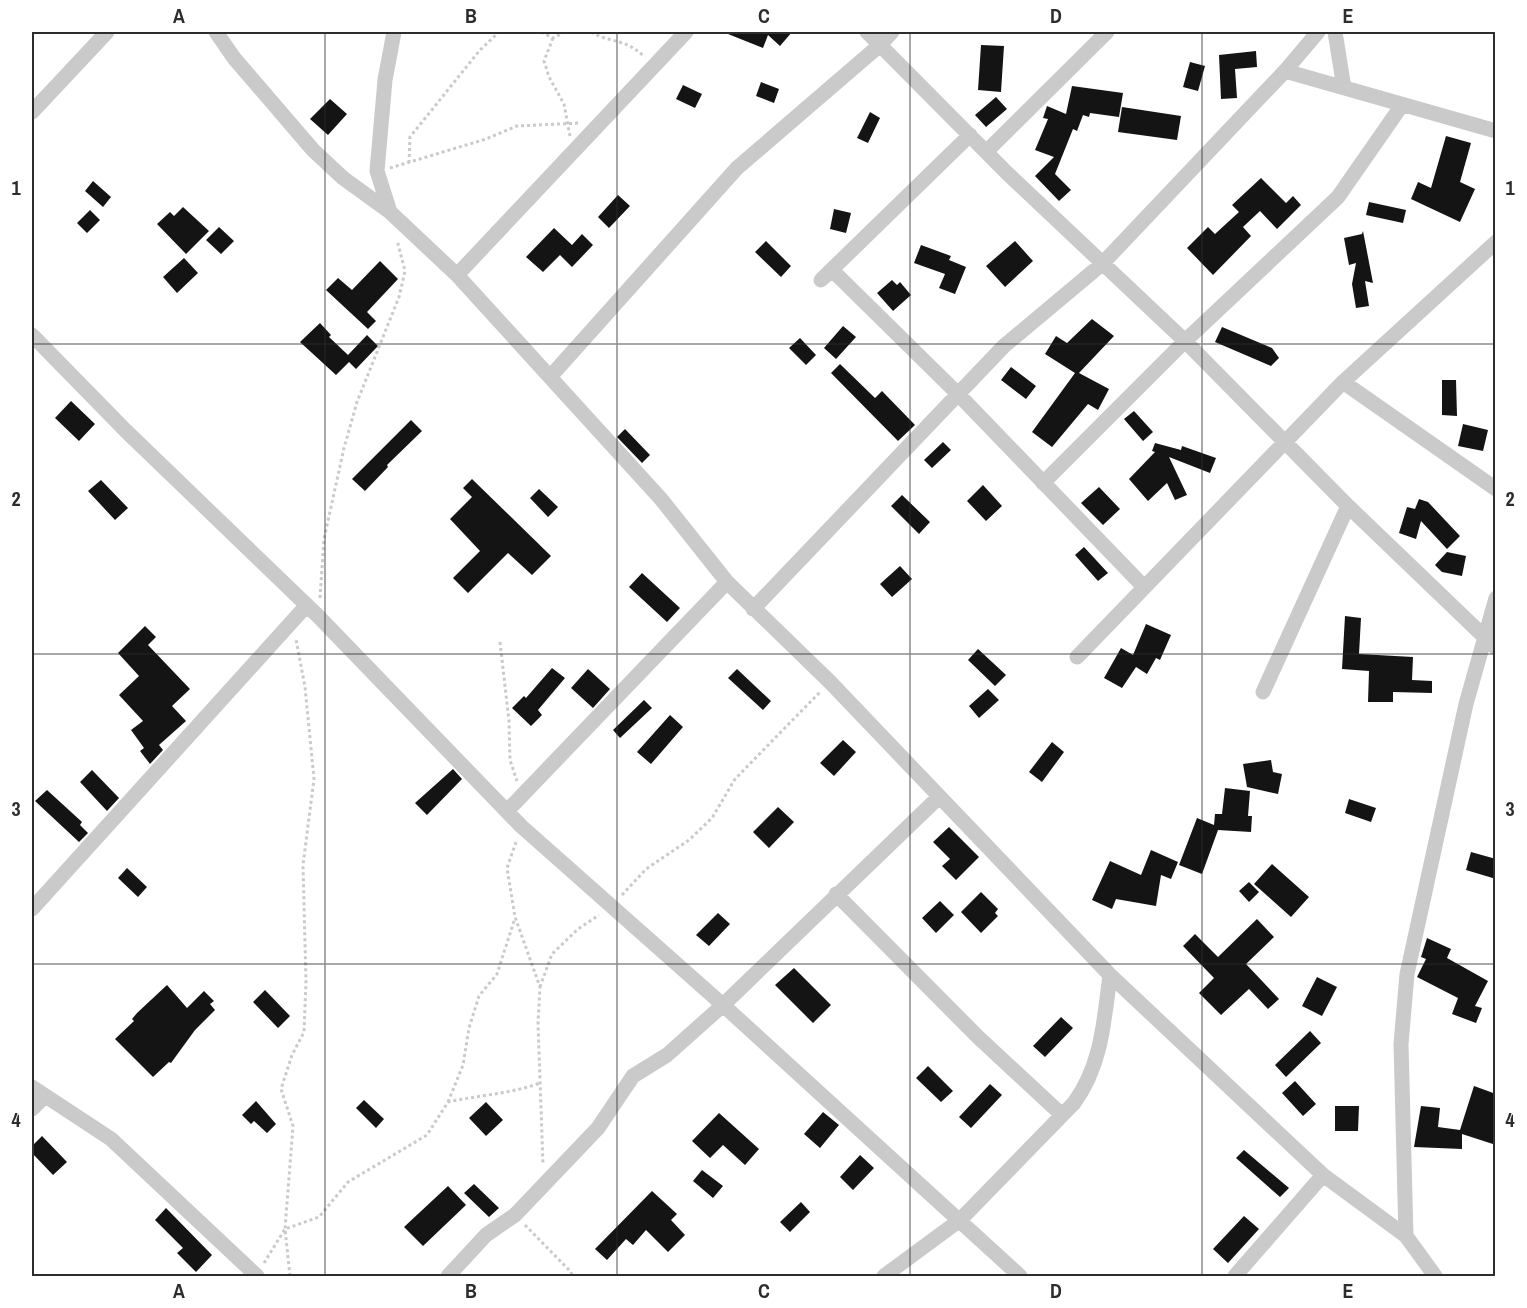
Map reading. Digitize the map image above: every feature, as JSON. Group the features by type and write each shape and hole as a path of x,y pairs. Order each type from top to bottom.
{"street":[{"path":"32,112 107,32"},
{"path":"216,32 234,58 313,150 343,178 390,212 457,275 661,499 727,582 830,682 1110,975 1323,1175 1406,1236 1435,1276"},
{"path":"390,212 377,171 385,80 394,32"},
{"path":"457,275 686,32"},
{"path":"867,32 986,152 1185,341 1285,440 1347,506 1496,648"},
{"path":"550,378 737,168 880,45 892,32"},
{"path":"986,152 1107,32"},
{"path":"753,609 1004,346 1102,264 1285,71 1318,32"},
{"path":"1335,32 1344,88"},
{"path":"1285,71 1496,131"},
{"path":"1043,483 1185,341 1338,197 1402,105"},
{"path":"970,135 827,275 958,394 1144,587"},
{"path":"1077,657 1343,382 1496,242"},
{"path":"32,335 126,431 313,611 521,826 723,1005 1020,1276"},
{"path":"1343,382 1496,489"},
{"path":"1263,692 1347,506"},
{"path":"508,810 727,582"},
{"path":"1406,1236 1401,1044 1407,974 1466,704 1496,598"},
{"path":"32,909 293,621 313,611"},
{"path":"448,1276 486,1235 515,1215 598,1128 633,1076 667,1055 723,1005 939,797"},
{"path":"836,894 978,1037 1062,1115"},
{"path":"884,1276 960,1220 1062,1115 1085,1087 1097,1059 1110,975"},
{"path":"32,1109 38,1092 111,1139 259,1272"},
{"path":"1235,1276 1323,1175"}],"path":[{"path":"409,163 410,137 480,50 499,32"},
{"path":"541,32 553,39"},
{"path":"565,32 553,39 544,61 549,77 564,104 570,136 577,148"},
{"path":"591,32 601,37 620,40 635,49 654,66"},
{"path":"377,171 486,139 517,126 582,123"},
{"path":"313,611 324,539 344,447 357,402 399,297 405,271 390,212"},
{"path":"290,1276 285,1229 293,1126 281,1089 292,1055 304,1032 306,982 303,865 314,778 305,687 293,621"},
{"path":"500,642 509,721 510,760 522,797"},
{"path":"543,1185 538,1023 540,987 552,954 578,929 612,907 646,869 689,840 712,818 735,779 830,682"},
{"path":"521,826 507,868 515,917 540,987"},
{"path":"259,1272 285,1229 319,1217 348,1182 427,1135 448,1102 463,1065 469,1028 479,996 497,974 515,917"},
{"path":"448,1102 475,1096 516,1092 540,1083"},
{"path":"515,1215 571,1272 572,1276"}],"building":[{"path":"723,32 792,32 780,46 768,35 763,48"},
{"path":"981,45 1004,46 1001,92 978,90"},
{"path":"1256,51 1257,67 1235,69 1237,98 1221,99 1219,55"},
{"path":"1190,62 1205,66 1198,91 1183,87"},
{"path":"761,82 779,89 774,103 756,96"},
{"path":"683,85 702,94 695,108 676,99"},
{"path":"1072,86 1123,93 1119,117 1090,113 1089,117 1083,115 1077,131 1073,129 1055,174 1071,190 1059,201 1035,176 1054,157 1035,150 1048,119 1043,118 1047,106 1066,114"},
{"path":"996,97 1007,109 986,127 975,115"},
{"path":"330,99 347,114 328,135 310,119"},
{"path":"1122,107 1181,116 1177,140 1118,132"},
{"path":"870,112 880,118 868,143 857,138"},
{"path":"1446,136 1471,143 1460,182 1475,189 1460,222 1411,199 1418,182 1431,188"},
{"path":"1261,178 1286,203 1293,196 1301,205 1277,229 1260,211 1243,227 1251,236 1213,275 1187,248 1208,227 1215,234 1239,212 1232,205"},
{"path":"93,181 111,197 103,207 85,191"},
{"path":"618,195 630,206 609,228 598,217"},
{"path":"1369,202 1406,210 1403,223 1366,215"},
{"path":"183,207 209,231 186,254 157,224 170,212 174,216"},
{"path":"834,209 851,213 846,233 830,229"},
{"path":"90,210 100,220 87,233 77,223"},
{"path":"219,227 234,241 221,254 206,240"},
{"path":"554,228 572,245 582,234 593,245 572,267 560,255 543,272 526,257"},
{"path":"1363,231 1373,283 1365,281 1369,306 1356,308 1352,284 1356,263 1349,265 1344,238 1362,234"},
{"path":"766,241 791,266 781,277 755,252"},
{"path":"1015,241 1033,261 1005,287 986,266"},
{"path":"921,245 951,256 949,260 966,267 955,294 939,288 945,274 914,263"},
{"path":"184,258 198,273 177,293 163,277"},
{"path":"380,261 398,279 367,312 376,321 368,329 326,290 338,278 352,290"},
{"path":"892,280 897,285 900,282 911,295 893,311 877,293"},
{"path":"1092,319 1114,336 1079,373 1109,389 1098,410 1088,404 1052,447 1032,432 1075,373 1045,354 1056,336 1067,343"},
{"path":"320,323 331,335 329,337 348,355 367,335 378,346 356,369 349,362 336,375 300,342"},
{"path":"843,326 856,337 836,359 824,348"},
{"path":"1222,327 1272,348 1279,358 1271,366 1215,342"},
{"path":"800,338 816,355 806,365 789,348"},
{"path":"840,364 875,398 882,391 915,425 898,441 831,373"},
{"path":"1011,367 1036,386 1026,399 1001,380"},
{"path":"1442,380 1456,380 1457,416 1442,415"},
{"path":"71,401 95,424 79,441 55,418"},
{"path":"1134,411 1153,432 1143,441 1124,419"},
{"path":"411,420 422,431 387,465 388,467 365,491 352,479"},
{"path":"1463,424 1488,430 1483,451 1458,446"},
{"path":"625,429 650,455 642,463 617,437"},
{"path":"943,442 951,450 932,468 924,460"},
{"path":"1155,443 1181,450 1182,446 1216,458 1210,473 1169,457 1187,495 1175,500 1167,483 1148,501 1129,479 1155,452 1152,451"},
{"path":"472,479 551,556 532,575 508,553 468,593 453,578 480,551 450,519 472,497 463,488"},
{"path":"101,480 128,508 115,520 88,491"},
{"path":"983,485 1002,506 986,521 967,501"},
{"path":"1099,487 1120,509 1103,525 1081,503"},
{"path":"539,489 558,507 548,517 530,498"},
{"path":"902,495 930,522 919,534 891,506"},
{"path":"1419,499 1428,502 1460,536 1447,549 1421,521 1416,539 1399,533 1407,507 1415,509"},
{"path":"1084,547 1108,573 1098,581 1075,555"},
{"path":"1447,552 1466,556 1462,576 1442,572 1435,565"},
{"path":"900,566 912,579 892,597 880,584"},
{"path":"642,573 680,608 667,622 629,587"},
{"path":"1345,616 1361,618 1359,654 1413,657 1412,680 1432,681 1432,693 1393,692 1393,702 1368,702 1369,671 1342,669"},
{"path":"1146,624 1171,635 1160,660 1156,658 1147,674 1136,667 1122,688 1104,678 1121,648 1133,655"},
{"path":"145,626 156,637 148,645 190,689 172,706 186,721 159,745 163,750 150,764 140,751 144,748 131,730 143,721 119,695 139,676 118,653"},
{"path":"978,649 1006,675 995,686 968,660"},
{"path":"552,668 565,678 538,710 542,715 531,726 512,708 524,696 526,698"},
{"path":"588,669 610,689 593,708 571,688"},
{"path":"737,669 771,701 763,710 728,678"},
{"path":"988,689 999,700 979,718 969,706"},
{"path":"644,700 652,708 620,738 613,730"},
{"path":"670,715 683,727 651,764 637,752"},
{"path":"843,740 856,752 834,776 820,763"},
{"path":"1052,742 1064,752 1042,782 1029,772"},
{"path":"1271,760 1273,772 1282,774 1278,794 1247,787 1243,764"},
{"path":"453,769 462,779 427,815 415,803"},
{"path":"92,770 119,798 107,811 80,782"},
{"path":"1225,788 1250,791 1248,816 1252,816 1251,832 1218,830 1202,874 1179,865 1197,818 1214,825 1215,814 1222,814"},
{"path":"47,790 82,822 80,825 88,833 79,842 35,801"},
{"path":"1349,799 1376,808 1371,822 1345,813"},
{"path":"778,807 794,822 769,848 753,832"},
{"path":"949,827 979,857 956,880 942,866 950,859 933,842"},
{"path":"1151,850 1178,862 1171,879 1161,875 1156,906 1116,899 1112,909 1092,900 1110,861 1141,875"},
{"path":"1471,852 1496,859 1496,879 1466,870"},
{"path":"1272,864 1309,897 1291,917 1254,884"},
{"path":"127,868 147,887 138,897 118,878"},
{"path":"1249,882 1259,892 1249,902 1239,891"},
{"path":"981,892 998,909 995,913 998,916 981,933 961,912"},
{"path":"940,901 954,915 936,933 922,918"},
{"path":"718,913 730,924 709,946 696,935"},
{"path":"1257,919 1274,937 1246,964 1279,999 1268,1009 1249,989 1221,1015 1199,993 1214,978 1183,946 1195,934 1218,957"},
{"path":"1427,938 1451,949 1447,958 1488,981 1475,1006 1482,1008 1476,1023 1452,1014 1458,998 1417,977 1426,959 1421,957"},
{"path":"794,968 831,1005 813,1023 775,985"},
{"path":"1317,977 1337,987 1322,1016 1302,1006"},
{"path":"167,985 187,1008 204,991 214,1001 210,1004 215,1010 195,1030 171,1063 169,1062 153,1077 115,1039 134,1021 132,1019 137,1013"},
{"path":"265,990 290,1016 278,1028 253,1002"},
{"path":"1061,1017 1073,1028 1045,1057 1033,1046"},
{"path":"1310,1031 1321,1043 1286,1077 1275,1065"},
{"path":"928,1066 953,1091 941,1102 916,1078"},
{"path":"1295,1081 1316,1104 1303,1116 1282,1093"},
{"path":"990,1084 1002,1095 971,1128 959,1117"},
{"path":"1474,1086 1496,1094 1496,1145 1462,1134 1462,1149 1414,1147 1421,1106 1440,1108 1438,1127 1460,1130"},
{"path":"364,1100 384,1119 376,1128 356,1108"},
{"path":"256,1101 276,1124 267,1133 254,1121 251,1124 242,1115"},
{"path":"486,1102 503,1120 486,1136 469,1118"},
{"path":"1335,1106 1359,1106 1358,1131 1335,1131"},
{"path":"823,1112 839,1125 820,1148 804,1134"},
{"path":"719,1113 759,1149 745,1165 723,1145 710,1158 692,1141"},
{"path":"42,1136 67,1162 53,1175 32,1153 32,1146"},
{"path":"1244,1150 1289,1188 1280,1197 1236,1158"},
{"path":"860,1155 874,1168 853,1190 840,1177"},
{"path":"702,1170 723,1186 713,1198 693,1181"},
{"path":"474,1184 499,1208 489,1217 464,1193"},
{"path":"448,1186 466,1205 423,1246 404,1227"},
{"path":"652,1191 677,1214 671,1220 685,1235 668,1252 646,1230 633,1245 626,1239 607,1260 595,1249"},
{"path":"801,1202 810,1212 790,1232 780,1222"},
{"path":"166,1208 212,1255 196,1272 177,1253 183,1248 155,1220"},
{"path":"1244,1216 1259,1229 1228,1263 1213,1249"}]}
